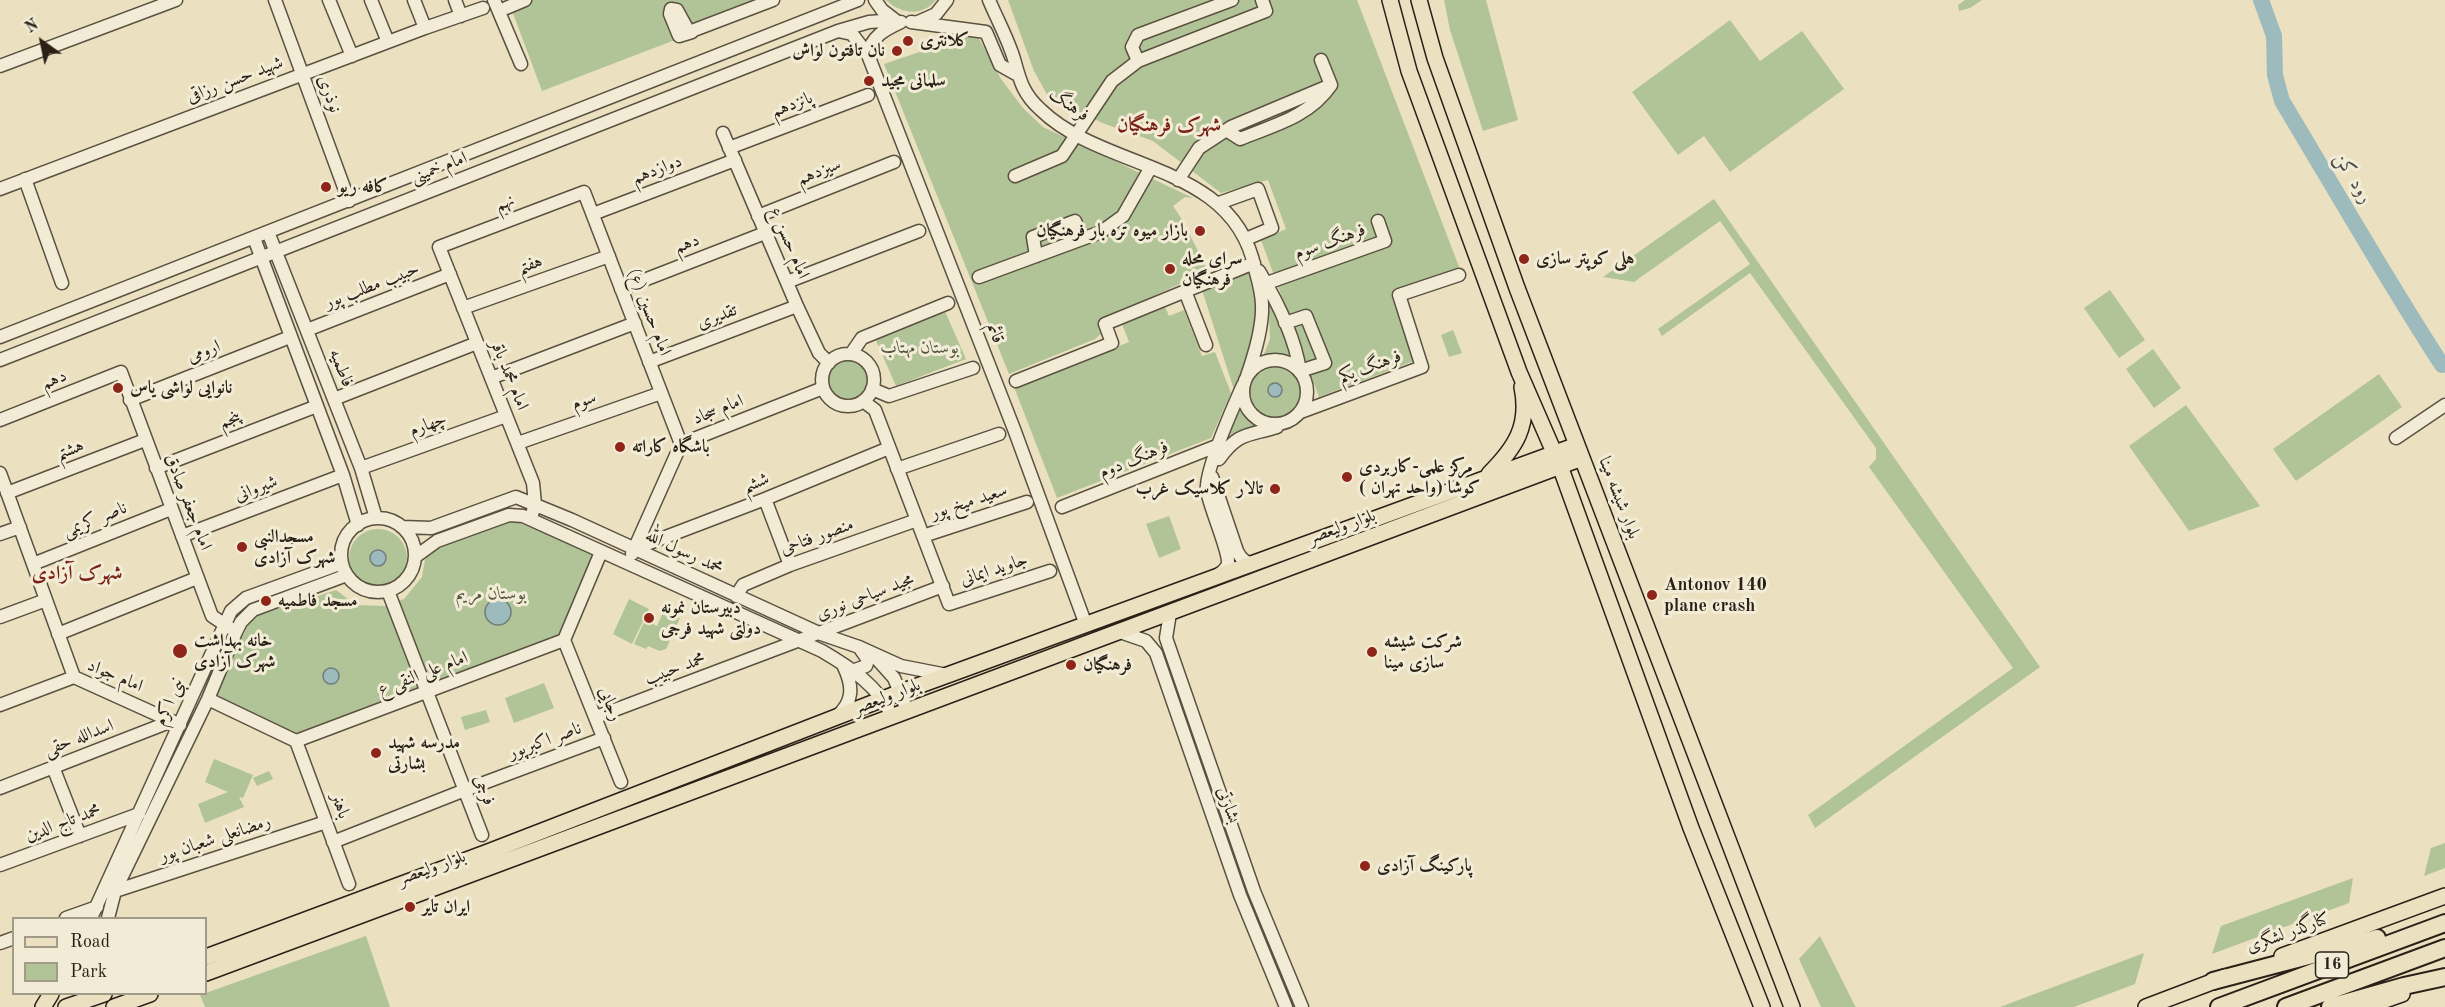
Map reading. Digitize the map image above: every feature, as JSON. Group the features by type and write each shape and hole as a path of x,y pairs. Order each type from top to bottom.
{"highway":[{"path":"2213,981 2445,922"},
{"name":"16","path":"2219,1007 2445,922"},
{"name":"16","path":"2286,1007 2445,948"},
{"path":"2330,1007 2404,986 2445,978"}],"main road":[{"path":"1390,0 1409,71 1520,372 1557,459 1691,828 1762,1007"},
{"name":"بلوار شیشه مینا","path":"1419,0 1436,58 1517,288 1792,1007"},
{"path":"1485,478 1514,447 1521,433 1524,415 1520,372"},
{"name":"بلوار ولیعصر","path":"207,957 488,852 834,720 901,692 1217,577 1258,570 1580,451"},
{"name":"بلوار ولیعصر","path":"207,973 629,817 907,710 1228,591 1258,570 1485,478 1557,459"},
{"path":"1217,577 1229,578 1231,583 1228,591"},
{"name":"کنارگذر لشگری","path":"2146,1007 2445,896"},
{"path":"2365,1007 2445,978"},
{"path":"71,1003 99,995"},
{"path":"114,1007 145,995"}],"street":[{"path":"0,66 176,0"},
{"name":"نوذری","path":"275,0 349,201"},
{"path":"329,0 352,56"},
{"path":"371,0 388,42"},
{"path":"414,0 425,28"},
{"path":"455,0 461,16"},
{"path":"494,0 520,64"},
{"path":"506,8 525,0"},
{"path":"677,10 689,32 692,32 773,0"},
{"name":"امام خمینی","path":"0,337 858,0"},
{"path":"875,0 882,10 903,21 986,32 993,32 999,25"},
{"path":"868,55 869,47 879,35 903,21 927,19 936,14 946,0"},
{"name":"فرهنگ","path":"989,0 1014,59 1016,74 1032,102 1043,113 1076,134 1178,180 1219,203 1246,239 1263,305 1255,353 1219,445 1206,487 1211,510 1231,553"},
{"path":"1138,61 1132,47 1138,35 1232,0"},
{"path":"1015,176 1062,156 1112,81 1138,61 1266,11 1262,0"},
{"name":"شهید حسن رزاقی","path":"0,189 483,8"},
{"name":"امام خمینی","path":"0,360 838,31 869,22 903,21"},
{"path":"838,31 852,34 868,55"},
{"path":"986,32 1000,65 1016,74"},
{"name":"قائم","path":"868,55 1014,429 1086,626"},
{"path":"1178,180 1199,148 1226,130 1239,139 1307,111 1322,99 1331,86 1321,60"},
{"name":"پانزدهم","path":"729,148 868,95"},
{"name":"امام حسن ع","path":"723,133 796,306 819,353 829,363"},
{"name":"دوازدهم","path":"592,214 735,160"},
{"name":"سیزدهم","path":"758,216 894,162"},
{"path":"979,277 1101,232 1123,216 1151,167"},
{"path":"25,179 62,283"},
{"path":"1219,203 1258,189 1272,228 1246,239"},
{"name":"امام حسین (ع)","path":"584,192 681,444"},
{"name":"نهم","path":"439,247 584,192"},
{"path":"1036,256 1033,237 1075,221 1083,239"},
{"name":"فرهنگ سوم","path":"1267,283 1385,241 1378,221"},
{"path":"786,282 920,231"},
{"name":"فاطمیه","path":"268,232 361,468 376,518"},
{"name":"دهم","path":"621,289 765,233"},
{"name":"فاطمیه","path":"254,238 343,475 358,525"},
{"name":"امام محمد باقر","path":"439,247 533,483 535,504 531,518"},
{"name":"هفتم","path":"463,309 609,255"},
{"path":"1016,381 1112,343 1105,324 1254,263"},
{"name":"فرهنگ","path":"1254,263 1267,283 1285,323 1298,356 1300,371 1306,381 1308,391 1301,412"},
{"name":"حبیب مطلب پور","path":"307,330 450,274"},
{"name":"فرهنگ یکم","path":"1301,412 1422,367 1399,295 1459,275"},
{"path":"1185,291 1206,345"},
{"path":"851,354 862,338 948,303"},
{"name":"تقدیری","path":"649,362 796,306"},
{"path":"1285,323 1306,316 1324,363 1300,371 1283,360 1262,362 1245,381 1244,399 1255,417 1264,423 1286,423"},
{"path":"491,378 634,323"},
{"name":"ارومی","path":"130,400 290,337"},
{"path":"334,399 477,343"},
{"path":"851,354 858,356 870,366 874,381 863,401 856,405 840,405 827,395 823,388 822,374 835,357 851,354"},
{"path":"872,388 889,396 973,368"},
{"name":"دهم","path":"0,420 121,372"},
{"name":"امام جعفر صادق","path":"121,372 212,616 236,632"},
{"name":"امام سجاد","path":"628,564 681,444 823,388"},
{"name":"سوم","path":"518,443 661,393"},
{"path":"863,401 875,410 943,586"},
{"path":"2396,438 2445,405"},
{"name":"پنجم","path":"156,468 317,406"},
{"path":"1211,470 1230,444 1254,432 1275,428 1301,412"},
{"name":"چهارم","path":"361,468 506,416"},
{"path":"897,469 999,434"},
{"name":"هشتم","path":"7,493 145,440"},
{"name":"فرهنگ دوم","path":"1062,507 1219,445"},
{"name":"ششم","path":"634,549 890,448"},
{"path":"0,474 74,677"},
{"name":"شیروانی","path":"182,536 343,475"},
{"name":"محمد رسول الله","path":"376,518 394,522 402,527 431,528 516,498 535,504 820,634 858,646 901,666 950,676"},
{"path":"765,499 790,566"},
{"name":"سعید میخ پور","path":"923,536 1027,502"},
{"name":"ناصر کریمی","path":"33,564 171,509"},
{"name":"محمد رسول الله","path":"388,591 399,586 407,578 413,568 415,557 437,541 509,515 531,518 801,642 847,667 875,688 885,700 892,716"},
{"path":"376,518 358,525 344,541 342,563 353,582 370,591 388,591"},
{"name":"منصور فتاحی","path":"736,596 743,585 917,520"},
{"path":"0,534 20,527"},
{"path":"402,527 412,540 415,557"},
{"path":"564,640 601,552"},
{"path":"1217,577 1225,570 1231,553 1258,570"},
{"name":"نبی اکرم","path":"94,913 140,814 176,723 231,611 246,598 342,563"},
{"name":"جاوید ایمانی","path":"943,586 950,604 1050,571"},
{"name":"نبی اکرم","path":"108,917 115,891 208,699 241,622 254,610 347,575"},
{"path":"58,634 198,579"},
{"name":"مجید سیاحی نوری","path":"801,642 943,586"},
{"name":"فرجی","path":"388,591 482,835"},
{"path":"0,617 46,600"},
{"name":"بشارتی","path":"1170,613 1166,638 1254,891 1301,1007"},
{"name":"بشارتی","path":"1120,632 1146,641 1156,653 1240,895 1286,1007"},
{"name":"امام علی النقی ع","path":"296,741 564,640"},
{"name":"رجایی","path":"564,640 621,782"},
{"name":"محمد حبیب","path":"596,717 801,642"},
{"path":"858,646 888,668 901,692 907,710"},
{"path":"834,720 844,711 851,698 852,682 847,667 866,666 868,660 858,646"},
{"name":"امام جواد","path":"0,705 74,677 176,723"},
{"path":"208,699 296,741"},
{"name":"اسدالله حقی","path":"0,788 176,723"},
{"name":"ناصر اکبرپور","path":"333,842 604,738"},
{"name":"باهنر","path":"296,741 349,884"},
{"path":"53,767 80,836"},
{"name":"محمد تاج الدین","path":"0,865 140,814"},
{"name":"رمضانعلی شعبان پور","path":"115,891 326,822"},
{"path":"72,917 94,913"}],"green space":[{"path":"508,0 779,0 542,91"},
{"path":"886,0 936,0 924,9 911,12 898,8"},
{"path":"1008,0 1357,0 1461,272 1391,295 1414,361 1319,397 1261,240 1286,229 1268,180 1221,193 1153,141 1105,124 1049,98 1034,71"},
{"path":"1444,0 1486,0 1518,120 1483,131 1450,30"},
{"path":"1965,0 1982,0 1970,8 1959,11 1958,5"},
{"path":"1730,20 1760,61 1802,31 1844,89 1730,172 1704,136 1678,155 1632,92"},
{"path":"976,33 1001,79 1023,108 1043,127 1193,198 1185,197 1173,206 1208,271 1101,320 1102,333 1095,339 1009,374 884,64"},
{"path":"1714,199 2040,667 1815,828 1808,815 2013,668 1869,467 1876,459 1876,448 1750,273 1662,336 1658,329 1750,264 1720,221 1634,282 1603,277"},
{"path":"1253,271 1258,307 1251,348 1234,390 1202,290"},
{"path":"2110,290 2145,340 2119,358 2084,308"},
{"path":"1268,291 1295,361 1275,355 1262,359 1270,339"},
{"path":"1165,307 1169,316 1184,310 1202,356 1215,352 1231,393 1211,438 1057,498 1014,387 1129,342 1122,324"},
{"name":"بوستان مهتاب","path":"944,309 966,359 896,386 874,336"},
{"path":"1453,330 1462,353 1449,357 1441,335"},
{"path":"2153,349 2181,388 2154,408 2126,369"},
{"path":"848,358 862,364 868,378 862,392 848,398 834,392 828,378 834,364"},
{"path":"1270,365 1280,365 1289,369 1297,377 1301,391 1297,405 1289,413 1280,417 1270,417 1261,413 1253,405 1249,396 1249,386 1253,377 1261,369"},
{"path":"2379,374 2402,407 2296,481 2273,449"},
{"path":"1241,403 1244,413 1258,424 1231,438 1222,446"},
{"path":"2186,405 2260,506 2189,531 2129,446"},
{"path":"1169,516 1181,549 1159,558 1146,524"},
{"name":"بوستان مریم","path":"513,520 595,555 558,635 295,734 216,696 251,618 336,590 356,605 385,606 404,599 422,577 426,553"},
{"path":"378,529 389,531 402,542 407,558 405,569 394,582 378,587 367,585 354,574 349,558 351,547 362,534"},
{"path":"629,599 649,609 632,644 613,634"},
{"path":"664,610 680,618 666,649 660,651 648,646 646,649 634,644 645,620 657,626"},
{"path":"544,683 554,708 514,723 505,698"},
{"path":"486,710 490,722 465,730 461,717"},
{"path":"214,759 253,775 243,798 239,797 244,807 205,823 198,804 228,792 205,782"},
{"path":"269,771 273,779 257,786 253,778"},
{"path":"2445,843 2445,868 2424,876 2431,848"},
{"path":"2353,878 2349,903 2212,954 2221,926"},
{"path":"366,936 390,1007 205,1007 200,995 207,995 207,993"},
{"path":"1820,936 1856,1007 1821,1007 1799,959"},
{"path":"2144,953 2135,984 2074,1007 2000,1007"}],"water":[{"path":"1272,383 1278,383 1282,390 1278,397 1272,397 1268,393 1268,387"},
{"path":"378,550 384,552 386,558 384,564 378,566 372,564 370,558 372,552"},
{"path":"498,599 507,603 511,612 507,621 498,625 489,621 485,612 489,603"},
{"path":"331,668 339,676 331,684 323,676"}],"waterway":[{"name":"رود کن","path":"2261,0 2274,36 2275,75 2282,101 2442,365"}],"place":[{"name":"کلانتری","path":"908,41"},
{"name":"نان تافتون لواش","path":"897,51"},
{"name":"سلمانی مجید","path":"869,81"},
{"name":"کافه ریو","path":"326,187"},
{"name":"بازار میوه تره بار فرهنگیان","path":"1200,231"},
{"name":"هلی کوپتر سازی","path":"1524,259"},
{"name":"سرای محله فرهنگیان","path":"1170,269"},
{"name":"نانوایی لواشی یاس","path":"118,388"},
{"name":"باشگاه کاراته","path":"620,447"},
{"name":"مرکز علمی-کاربردی کوشا (واحد تهران )","path":"1347,477"},
{"name":"تالار کلاسیک غرب","path":"1275,489"},
{"name":"مسجدالنبی شهرک آزادی","path":"242,547"},
{"name":"Antonov 140 plane crash","path":"1652,595"},
{"name":"مسجد فاطمیه","path":"266,601"},
{"name":"دبیرستان نمونه دولتی شهید فرجی","path":"649,618"},
{"name":"خانه بهداشت شهرک آزادی","path":"180,651"},
{"name":"شرکت شیشه سازی مینا","path":"1372,652"},
{"name":"فرهنگیان","path":"1071,665"},
{"name":"مدرسه شهید بشارتی","path":"376,753"},
{"name":"پارکینگ آزادی","path":"1365,866"},
{"name":"ایران تایر","path":"410,907"}],"district":[{"name":"شهرک فرهنگیان","path":"1169,126"},
{"name":"شهرک آزادی","path":"77,574"}]}
